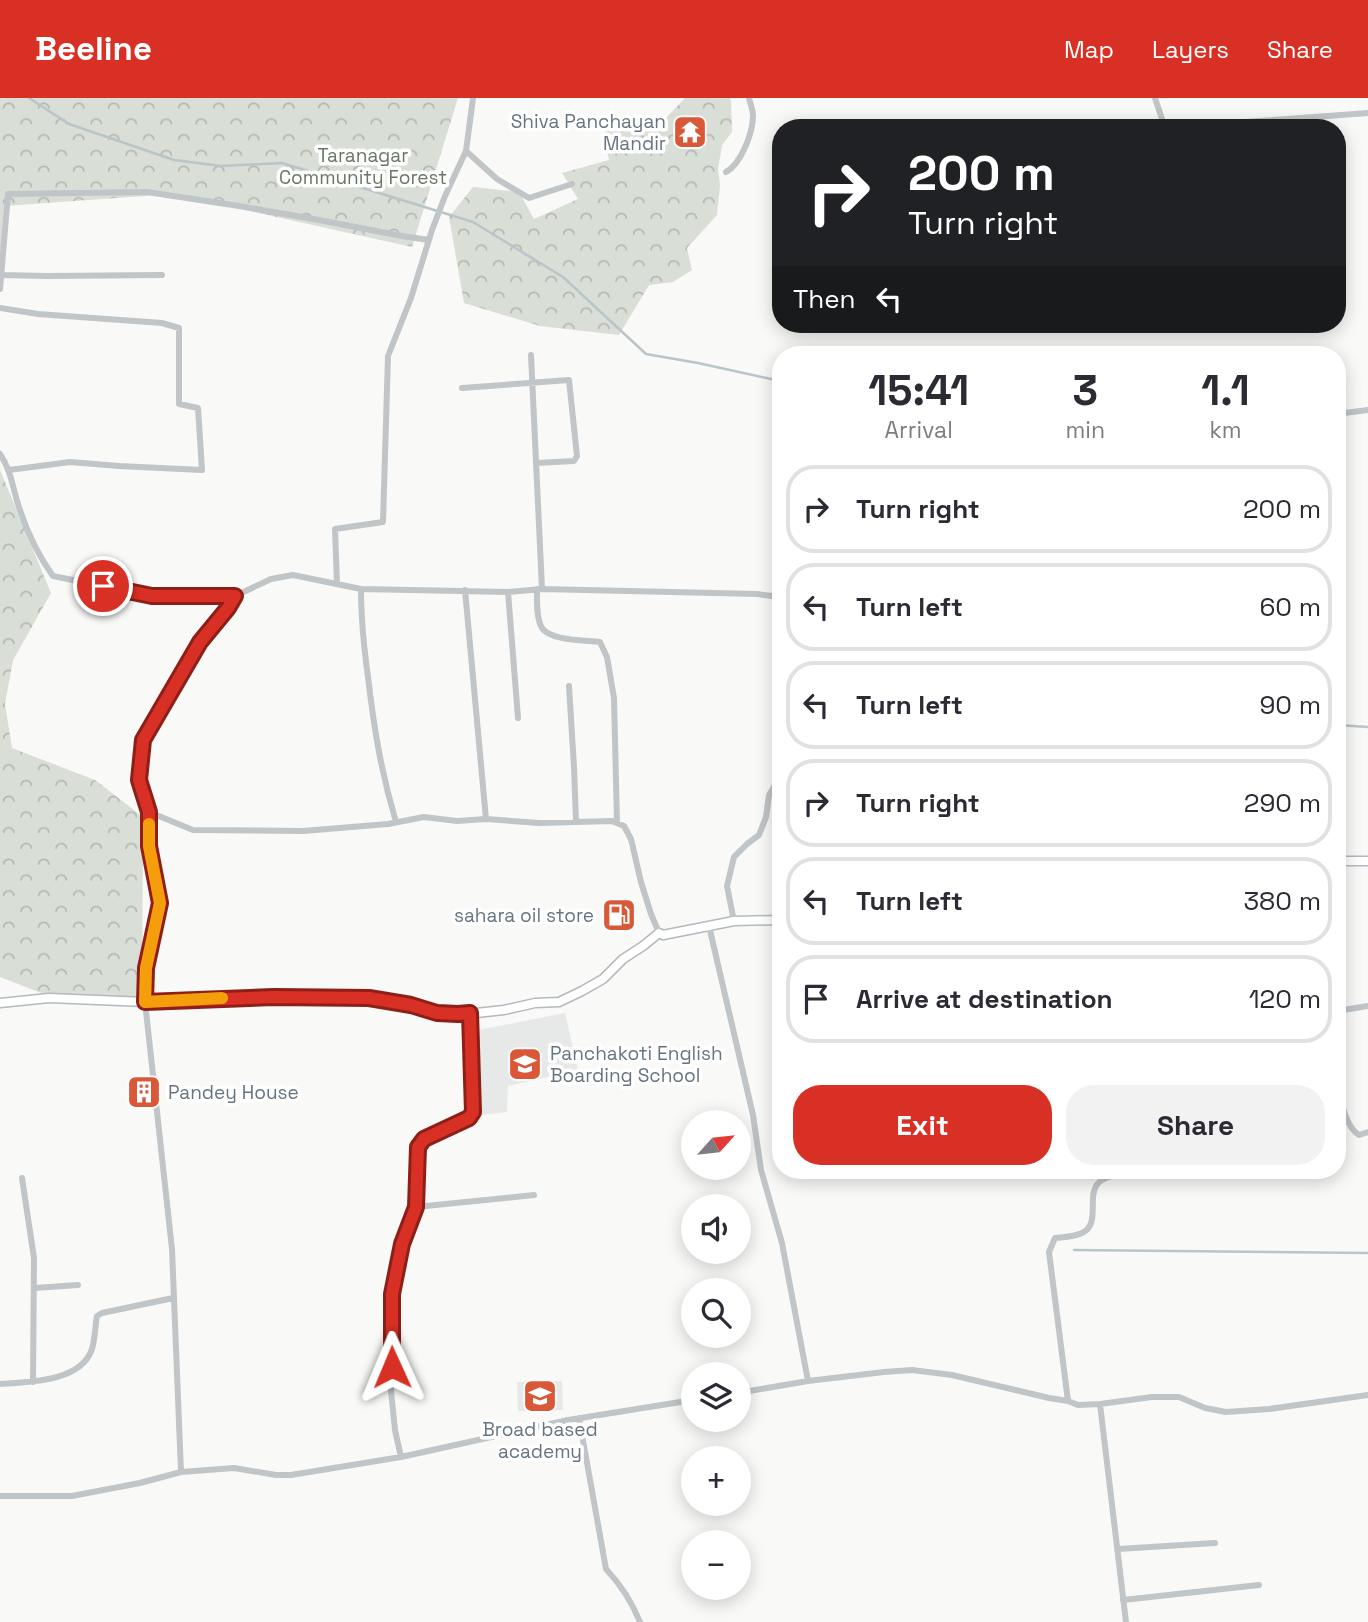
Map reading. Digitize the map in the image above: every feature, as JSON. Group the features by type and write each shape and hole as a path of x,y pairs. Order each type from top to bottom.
{"street":[{"path":"337,584 335,529 383,522 388,356 411,298 432,230 466,151 473,98"},
{"path":"726,173 738,161 749,138 753,113 749,98"},
{"path":"1155,98 1162,119"},
{"path":"1287,119 1368,113"},
{"path":"466,151 497,179 529,198 572,184"},
{"path":"0,289 8,194 147,192 429,240"},
{"path":"1,275 162,275"},
{"path":"0,308 38,314 162,323 179,328 179,404 198,408 202,470 70,462 9,470"},
{"path":"531,355 539,589 537,608 541,627 552,636 600,642 607,657 614,698 617,823"},
{"path":"462,388 569,380 577,456 574,461 536,463"},
{"path":"1346,413 1368,410"},
{"path":"0,454 9,470 18,503 36,549 53,576 152,596 235,596 271,579 292,575 361,589 508,592 539,589 772,596"},
{"path":"361,589 360,616 374,727 396,822"},
{"path":"464,590 486,819"},
{"path":"508,592 518,718"},
{"path":"181,1472 172,1249 145,1002 146,968 160,903 149,846 149,812 139,780 143,740 200,642 235,596"},
{"path":"569,685 576,821"},
{"path":"734,921 727,886 734,857 760,835 772,790"},
{"path":"149,812 192,830 303,831 424,817 457,821 486,819 539,823 612,821 624,826 631,839 641,882 659,933 663,935 734,921 772,920"},
{"path":"1346,861 1368,860"},
{"path":"709,926 753,1115 761,1170 782,1243 808,1381"},
{"path":"0,1003 49,998 145,1002 274,997 369,998 411,1005 437,1013 504,1010 535,1003 559,1002 582,991 603,979 623,959 659,933"},
{"path":"1346,1010 1368,1006"},
{"path":"401,1457 391,1391 391,1308 397,1263 416,1207 418,1147 424,1139 469,1118 473,1112 470,1013"},
{"path":"1346,1115 1352,1130 1359,1135 1368,1132"},
{"path":"22,1178 34,1258 33,1382"},
{"path":"1068,1401 1049,1252 1055,1238 1080,1234 1089,1228 1095,1186 1104,1179"},
{"path":"416,1207 534,1195"},
{"path":"35,1288 78,1285"},
{"path":"0,1384 33,1382 78,1368 92,1350 97,1316 173,1298"},
{"path":"751,1391 808,1381 912,1370 952,1375 1078,1405 1152,1397 1179,1397 1205,1408 1226,1412 1269,1409 1368,1395"},
{"path":"0,1496 72,1496 181,1472 234,1468 285,1475 401,1457 579,1418 681,1402"},
{"path":"1100,1404 1126,1622"},
{"path":"579,1418 606,1569 634,1605 640,1622"},
{"path":"1118,1549 1215,1543"},
{"path":"1123,1600 1259,1585"}],"shaded area":[{"name":"Panchakoti English Boarding School","path":"565,1013 578,1070 508,1086 507,1112 481,1115 472,1058 473,1031"},
{"name":"Broad based academy","path":"562,1381 563,1410 518,1411 517,1382"}],"green space":[{"name":"Taranagar Community Forest","path":"0,98 458,98 412,247 173,194 4,206 0,259"},
{"path":"685,98 730,98 731,101 732,132 722,145 718,169 720,185 717,215 687,248 692,270 673,282 649,285 619,335 540,326 464,303 449,217 473,187 519,192 534,219 578,199 562,173 609,160 604,133 625,119 667,117"},
{"path":"0,470 51,593 13,660 5,704 12,748 95,780 143,817 142,1002 62,1001 0,977"}],"waterway":[{"path":"29,98 69,124 174,160 221,166 282,163 473,222 563,277 646,354 772,379"},
{"path":"1346,726 1368,727"},
{"path":"1074,1250 1368,1253"}],"slow traffic":[{"path":"149,824 149,846 160,903 146,968 145,1002 222,998"}],"place":[{"name":"Shiva Panchayan Mandir","path":"690,132"},
{"name":"sahara oil store","path":"619,915"},
{"name":"Panchakoti English Boarding School","path":"525,1064"},
{"name":"Pandey House","path":"144,1092"},
{"name":"Broad based academy","path":"540,1396"}],"route":[{"path":"103,586 152,596 235,596 200,642 143,740 139,780 149,812 149,846 160,903 146,968 145,1002 274,997 369,998 411,1005 437,1013 470,1013 473,1112 469,1118 424,1139 418,1147 416,1207 402,1244 392,1294 392,1367"}]}
